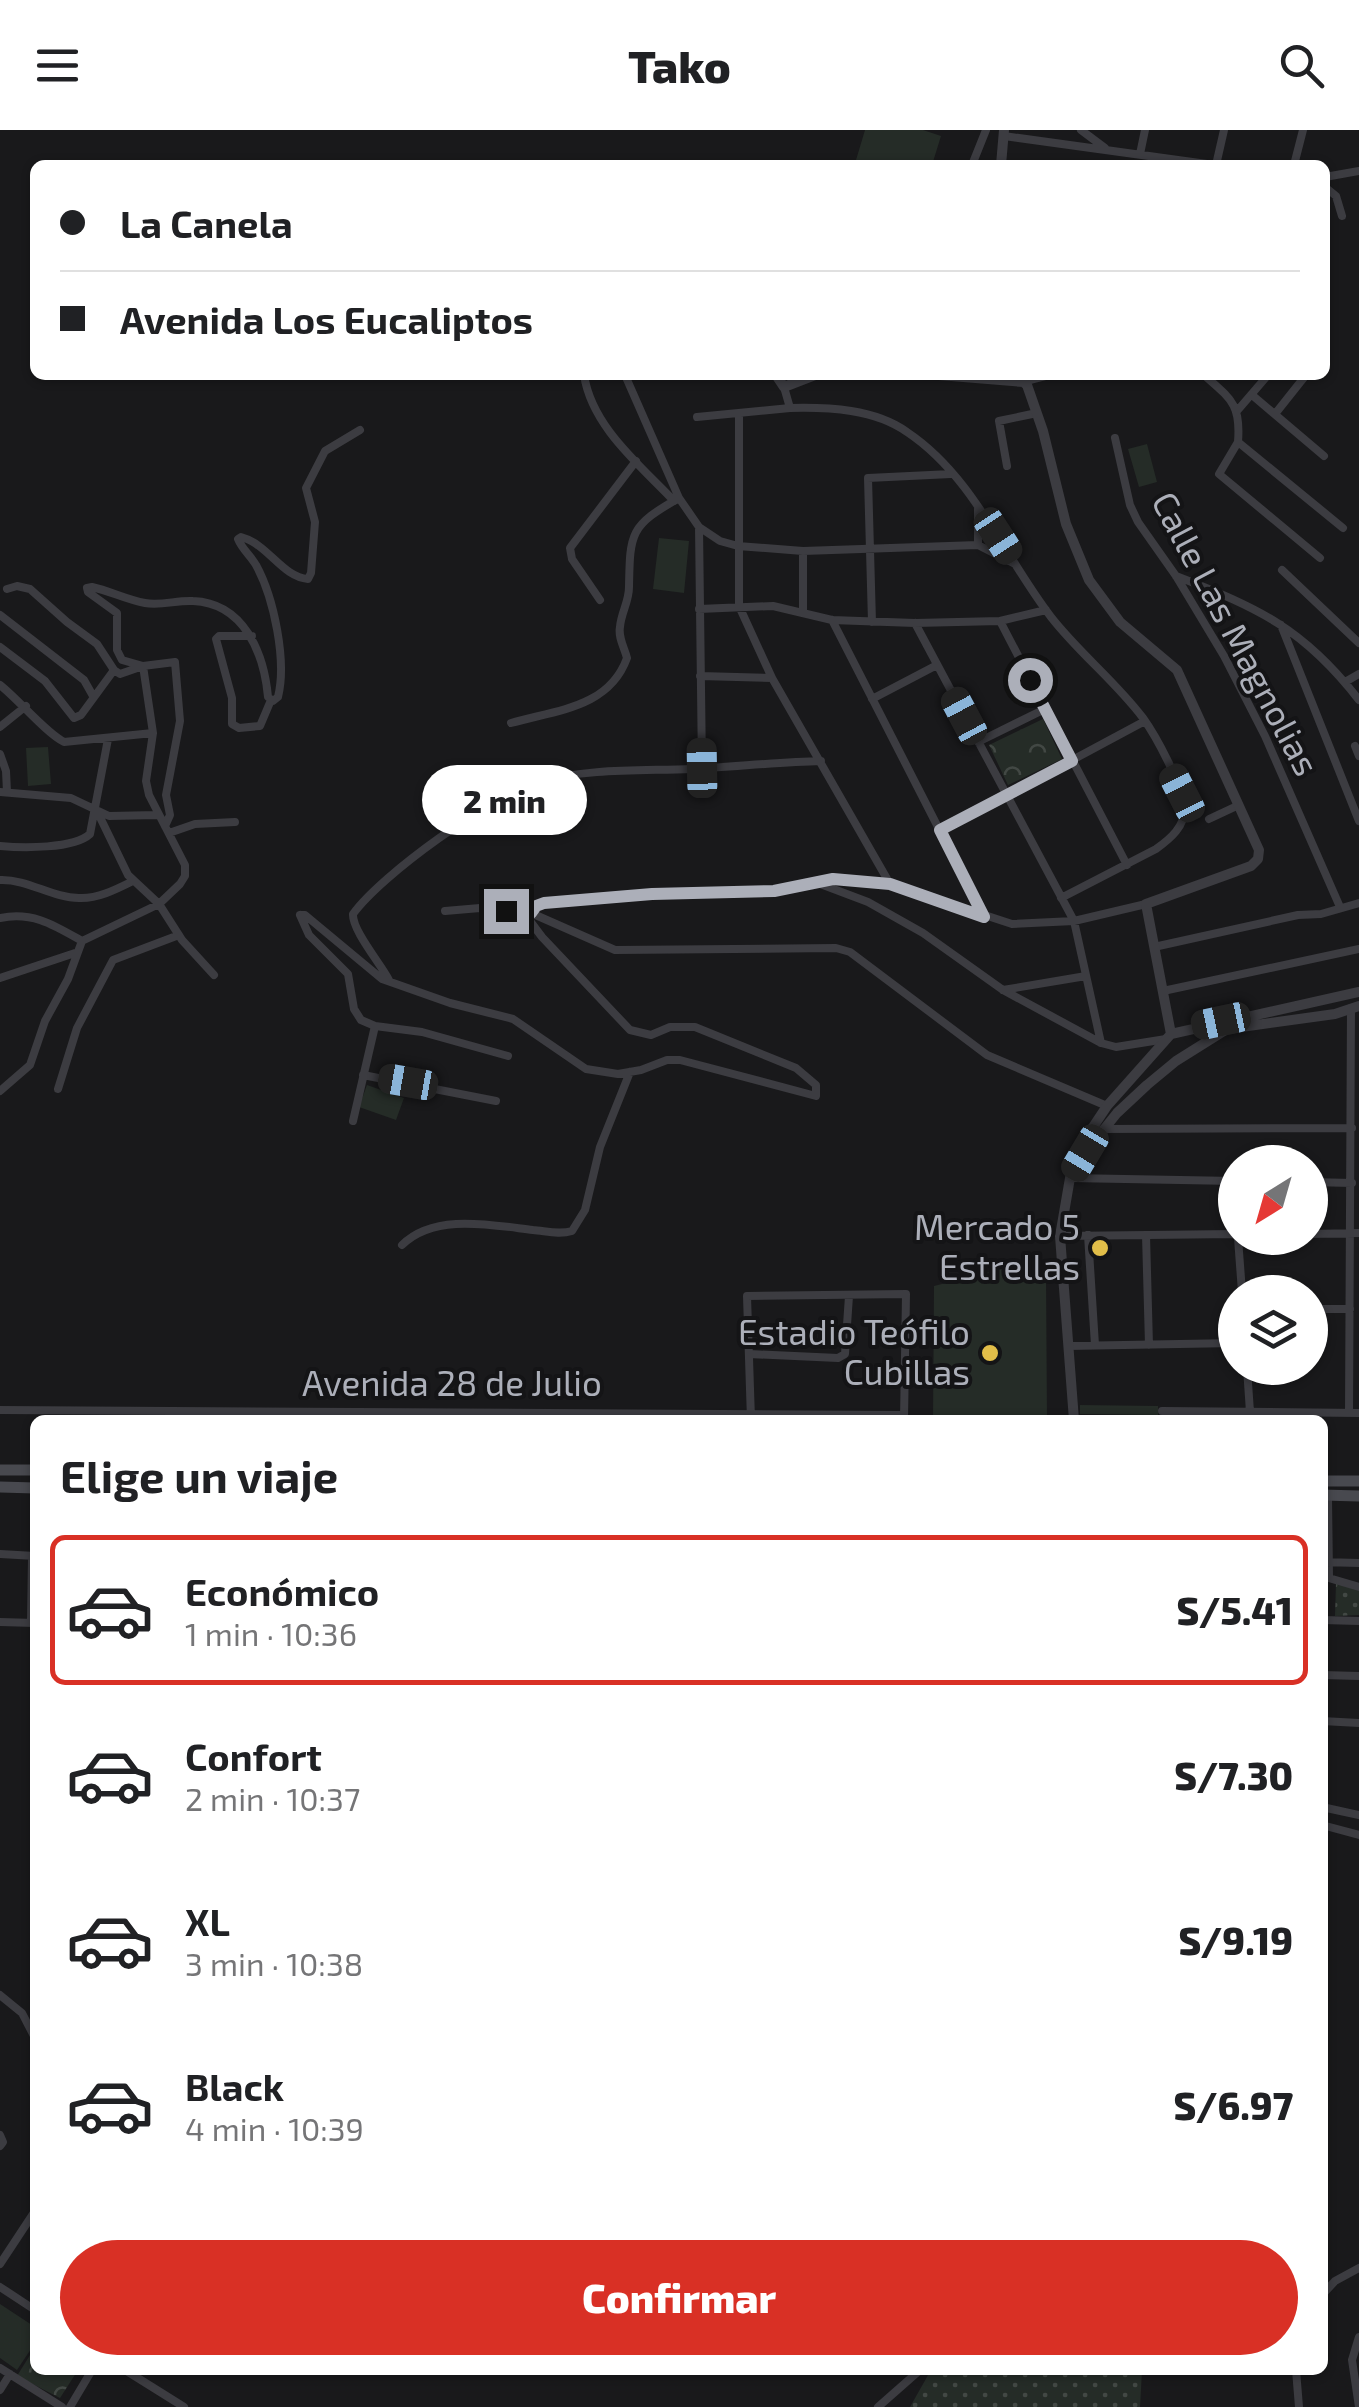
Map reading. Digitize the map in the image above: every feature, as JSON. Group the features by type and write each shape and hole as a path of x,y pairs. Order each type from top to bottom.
{"main road":[{"path":"0,1470 30,1470"},
{"path":"1328,1481 1359,1481"},
{"path":"0,1487 30,1488"},
{"path":"1328,1495 1359,1496"}],"street":[{"path":"972,130 985,132 974,160"},
{"path":"1081,130 1107,150"},
{"path":"1140,154 1146,130"},
{"path":"1216,160 1224,130"},
{"path":"1295,160 1302,130"},
{"path":"1001,160 1004,133 1181,160"},
{"path":"1330,176 1359,170"},
{"path":"1330,191 1336,196 1342,216"},
{"path":"585,380 602,421 699,527 720,541 802,551 978,545 1018,566"},
{"path":"628,380 676,500"},
{"path":"778,380 790,408"},
{"path":"784,387 803,380"},
{"path":"999,380 1031,380"},
{"path":"1210,380 1234,402 1237,412 1238,442 1219,474 1320,558"},
{"path":"1237,412 1264,380"},
{"path":"1275,414 1302,380"},
{"path":"508,1056 422,1032 374,1026 356,1014 348,974 309,935 300,915 306,915 391,983 513,1019 586,1070 604,1074 630,1072 657,1062 680,1060 756,1078 810,1097 818,1092 811,1079 796,1068 696,1027 670,1027 642,1035 630,1030 542,937 530,920 531,913 544,903 652,894 774,891 833,879 890,884 1012,924 1074,921 1146,904 1255,863 1259,850 1176,670 1120,622 1089,580 1066,524 1038,413 1023,382"},
{"path":"1252,395 1324,456"},
{"path":"697,417 790,408 838,410 884,419 916,438 978,506 1070,640 1145,722 1182,793 1184,819 1170,839 1062,898"},
{"path":"1007,466 999,421 1038,413"},
{"path":"739,415 739,606 772,678 890,884"},
{"path":"252,636 216,639 232,698 232,724 239,728 260,726 266,706 278,697 281,687 277,632 258,570 238,539 255,541 290,573 308,578 315,522 306,488 326,451 360,430"},
{"name":"Calle Las Magnolias","path":"1115,438 1138,522 1224,656 1265,736 1340,908"},
{"path":"1238,442 1343,528"},
{"path":"600,600 572,559 570,548 636,461"},
{"path":"872,622 868,478 951,474"},
{"path":"511,723 591,702 609,689 627,658 620,626 628,601 632,542 642,521 676,500"},
{"path":"978,506 978,545"},
{"path":"699,527 702,768"},
{"path":"802,551 804,612"},
{"path":"1282,570 1359,643"},
{"path":"1176,576 1240,600 1279,621 1308,643 1359,700"},
{"path":"143,666 122,660 117,650 117,612 87,588 152,604 195,601 218,606 252,636 270,700"},
{"path":"7,589 30,589 98,644 120,674 168,661 178,666 180,722 166,795 170,815 167,829"},
{"path":"699,609 772,606 832,620 915,623 1000,621 1046,610"},
{"path":"0,615 84,680 93,696"},
{"path":"832,620 984,917"},
{"path":"1000,621 1126,865"},
{"path":"1279,621 1359,821"},
{"path":"915,623 1074,921 1101,1042"},
{"path":"0,647 44,682 74,718 82,715 114,670"},
{"path":"872,699 937,665"},
{"path":"0,1091 30,1065 44,1021 68,978 82,941 160,904 185,876 185,865 157,816 146,780 153,733 143,666"},
{"path":"1345,682 1359,674"},
{"path":"700,676 772,678"},
{"path":"0,685 64,742 153,733"},
{"path":"0,727 26,706"},
{"path":"978,742 1045,708"},
{"path":"940,830 1145,722"},
{"path":"0,846 83,841 93,825 108,740"},
{"path":"1355,746 1359,756"},
{"path":"0,754 6,771 4,792 71,798 110,816 157,816"},
{"path":"391,983 354,929 353,914 367,896 402,866 471,818 538,782 593,774 821,760"},
{"path":"1209,819 1239,805"},
{"path":"95,809 134,882 160,904 179,935 214,975"},
{"path":"167,829 236,822"},
{"path":"0,880 80,898 134,882"},
{"path":"812,881 896,917 1003,990 1116,1047 1359,992"},
{"path":"1154,948 1359,903"},
{"path":"1074,1415 1060,1236 1070,1178 1087,1136 1107,1106 1168,1036 1146,904"},
{"path":"445,912 480,908 531,913 615,950 836,948 850,952 987,1055 1107,1106"},
{"path":"0,918 25,915 82,941"},
{"path":"58,1089 77,1028 113,960 179,935"},
{"path":"1163,990 1359,950"},
{"path":"0,978 75,953"},
{"path":"1003,990 1086,976"},
{"path":"1070,1178 1103,1129 1176,1061 1227,1029 1323,1016 1356,1007 1352,1128 1355,1294 1350,1309 1354,1413 1256,1415 1162,1411"},
{"path":"353,1121 374,1026"},
{"path":"402,1245 421,1230 449,1225 572,1231 585,1210 600,1146 630,1072"},
{"path":"363,1075 496,1101"},
{"path":"1103,1129 1352,1128"},
{"path":"1328,1180 1354,1177"},
{"path":"1070,1178 1218,1181"},
{"path":"1328,1234 1355,1233"},
{"path":"1088,1235 1095,1345"},
{"path":"1146,1235 1149,1344"},
{"path":"1060,1236 1218,1236"},
{"path":"751,1415 747,1296 906,1294 904,1415"},
{"path":"749,1354 838,1358 845,1354 849,1296"},
{"path":"1328,1308 1350,1309"},
{"path":"1068,1346 1218,1343"},
{"path":"1250,1385 1256,1415"},
{"name":"Avenida 28 de Julio","path":"0,1410 485,1415"},
{"path":"0,1554 30,1556"},
{"path":"1328,1562 1359,1563"},
{"path":"1328,1578 1359,1587"},
{"path":"1328,1620 1359,1621"},
{"path":"0,1622 30,1624"},
{"path":"1328,1675 1359,1676"},
{"path":"1328,1720 1359,1723"},
{"path":"1328,1807 1359,1815"},
{"path":"1328,1827 1359,1835"},
{"path":"0,1994 22,2013 30,2028"},
{"path":"0,2135 0,2146"},
{"path":"0,2264 30,2219"},
{"path":"1328,2289 1359,2268"},
{"path":"0,2287 30,2307"},
{"path":"1359,2336 1352,2360 1359,2407"},
{"path":"0,2368 62,2407"},
{"path":"0,2390 10,2374"},
{"path":"70,2407 89,2375"},
{"path":"133,2375 184,2407"},
{"path":"878,2407 914,2375"},
{"path":"1296,2375 1299,2407"}],"green space":[{"path":"865,130 923,130 941,136 934,160 856,160"},
{"path":"1147,444 1157,482 1139,487 1128,449"},
{"path":"659,538 689,541 684,593 653,589"},
{"path":"1043,719 1062,759 1008,785 989,745"},
{"path":"48,747 51,784 28,786 26,748"},
{"path":"367,1085 404,1098 396,1120 359,1107"},
{"name":"Estadio Teófilo Cubillas","path":"1001,1269 1046,1271 1047,1415 933,1415 934,1286"},
{"path":"1080,1405 1158,1406 1158,1415 1080,1414"},
{"path":"1336,1583 1359,1591 1359,1615 1335,1616"},
{"path":"0,2304 30,2324 30,2350 17,2370 0,2358"},
{"path":"30,2355 30,2375 75,2375 60,2398 17,2376"},
{"path":"928,2375 1142,2375 1140,2407 910,2407"}],"place":[{"name":"Mercado 5 Estrellas","path":"1100,1248"},
{"name":"Estadio Teófilo Cubillas","path":"990,1353"}],"route":[{"path":"506,911 531,913 544,903 615,896 774,891 833,879 890,884 984,917 940,830 1072,761 1030,680"}]}
